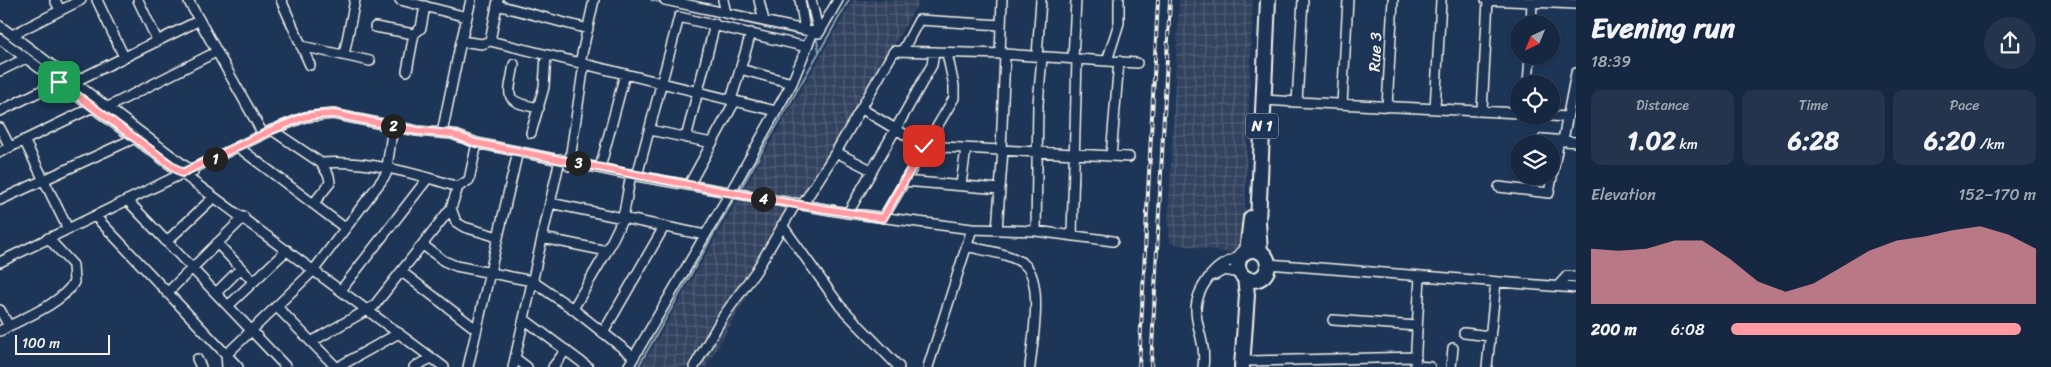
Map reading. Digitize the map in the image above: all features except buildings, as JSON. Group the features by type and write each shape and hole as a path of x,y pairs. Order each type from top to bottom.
{"highway":[{"name":"N 1","path":"1250,253 1261,0"},
{"name":"N 1","path":"1248,365 1255,297 1248,277 1238,264 1250,253 1258,222 1268,0"},
{"name":"N 1","path":"1248,277 1265,275 1268,264 1266,258 1250,253"}],"street":[{"path":"55,0 60,10"},
{"path":"12,35 81,0"},
{"path":"97,0 124,57"},
{"path":"138,0 157,40"},
{"path":"188,0 216,52 268,132 321,163 329,176 330,183 313,204"},
{"path":"281,0 310,65"},
{"path":"344,55 355,0"},
{"path":"400,0 467,17"},
{"path":"442,133 471,0"},
{"path":"569,164 582,64 594,0"},
{"path":"666,0 714,24 807,47"},
{"path":"723,0 726,13"},
{"path":"759,0 764,22"},
{"path":"800,0 812,32"},
{"path":"628,367 792,83 812,32 811,0"},
{"path":"812,32 838,0"},
{"path":"997,230 1002,150 1002,0"},
{"path":"1036,231 1041,0"},
{"path":"1072,235 1076,0"},
{"path":"1107,61 1119,24 1119,0"},
{"path":"1296,102 1303,0"},
{"path":"1342,104 1348,0"},
{"name":"Rue 3","path":"1387,106 1393,0"},
{"path":"1435,109 1441,0"},
{"path":"1482,111 1487,0 1576,4"},
{"path":"1531,15 1532,2"},
{"path":"490,41 497,3 588,29"},
{"path":"408,71 414,34 421,28 425,6"},
{"path":"683,8 726,13 812,32"},
{"path":"573,309 607,251 623,218 634,175 650,130 683,8"},
{"path":"74,82 198,20"},
{"path":"903,50 919,20 1001,25"},
{"path":"686,138 714,24"},
{"path":"0,26 108,107 187,171 212,195 444,367"},
{"path":"375,27 414,34"},
{"path":"689,185 733,100 751,32"},
{"path":"0,39 135,138 187,171"},
{"path":"461,41 482,44 490,41 776,111"},
{"path":"301,46 370,60"},
{"path":"694,367 722,318 756,271 782,225 836,152 894,51 1002,54 1137,63"},
{"path":"108,107 216,52"},
{"path":"848,213 932,65 934,52"},
{"path":"883,218 954,98 954,86 947,53"},
{"path":"530,133 544,87 546,55"},
{"path":"0,71 26,58"},
{"path":"1111,156 1119,61"},
{"path":"514,64 510,95 512,100 518,104 539,108"},
{"path":"740,69 792,83"},
{"path":"600,168 625,74"},
{"path":"1499,187 1549,194 1568,117 1576,74"},
{"path":"0,111 59,82"},
{"path":"1263,100 1510,113"},
{"path":"0,152 94,107"},
{"path":"862,109 924,146 1129,157"},
{"path":"0,262 268,132 304,117 334,114 417,131 442,133 476,143 560,159 569,164 848,213 972,229 1036,231 1113,241"},
{"path":"1560,117 1568,117"},
{"path":"226,355 313,271 385,177 393,126"},
{"path":"0,128 10,147"},
{"path":"650,130 712,143"},
{"path":"0,200 135,138"},
{"path":"24,140 68,229"},
{"path":"1561,140 1576,142"},
{"path":"311,342 374,306 451,208 458,187 469,180 476,143"},
{"path":"238,147 345,228"},
{"path":"961,184 966,148"},
{"path":"468,367 518,151"},
{"path":"836,152 871,170"},
{"path":"527,367 514,362 560,159"},
{"path":"321,163 346,162 386,169 458,187"},
{"path":"340,290 428,178"},
{"path":"904,181 961,184 1000,189"},
{"path":"166,242 212,195"},
{"path":"127,200 286,367"},
{"path":"550,203 705,235"},
{"path":"451,208 456,222 464,227 498,237"},
{"path":"94,216 238,367"},
{"path":"167,293 244,217"},
{"path":"782,225 840,306 899,367"},
{"path":"603,332 664,227"},
{"path":"928,367 972,229"},
{"path":"0,331 42,310 73,284 73,265 48,238"},
{"path":"543,238 607,251"},
{"path":"218,243 253,281"},
{"path":"422,245 444,261 456,266 532,281 573,309 634,357"},
{"path":"966,246 1008,257 1025,266 1031,276 1036,294 1030,367"},
{"path":"228,306 287,250"},
{"path":"1203,367 1204,354 1196,315 1199,290 1218,267 1250,253"},
{"path":"1268,264 1576,288"},
{"path":"216,293 241,268"},
{"path":"1208,279 1224,270 1248,277"},
{"path":"402,272 476,329"},
{"path":"1415,363 1420,276"},
{"path":"1558,286 1567,276 1576,277"},
{"path":"1487,367 1496,282"},
{"path":"277,306 337,367 399,333"},
{"path":"0,310 9,326"},
{"path":"524,319 588,367"},
{"path":"1334,320 1417,326"},
{"path":"1464,333 1490,336"},
{"path":"1451,367 1453,348"},
{"path":"553,367 566,350"},
{"path":"226,355 227,367"},
{"path":"414,367 431,358"},
{"path":"1248,365 1415,363 1430,367"}],"shaded area":[{"path":"853,0 920,0 706,367 641,367"},
{"path":"1179,0 1253,0 1244,227 1240,244 1230,253 1170,243 1168,222"}],"waterway":[{"path":"651,0 663,3"},
{"path":"741,188 849,0"},
{"path":"726,18 801,35"},
{"path":"816,36 819,51"},
{"path":"638,367 734,199"}],"railway":[{"path":"1139,367 1158,0"},
{"path":"1151,367 1170,0"}],"route":[{"path":"59,82 182,173 217,158 272,130 304,117 334,114 417,131 452,134 476,143 637,176 751,197 883,218 924,146"}]}
